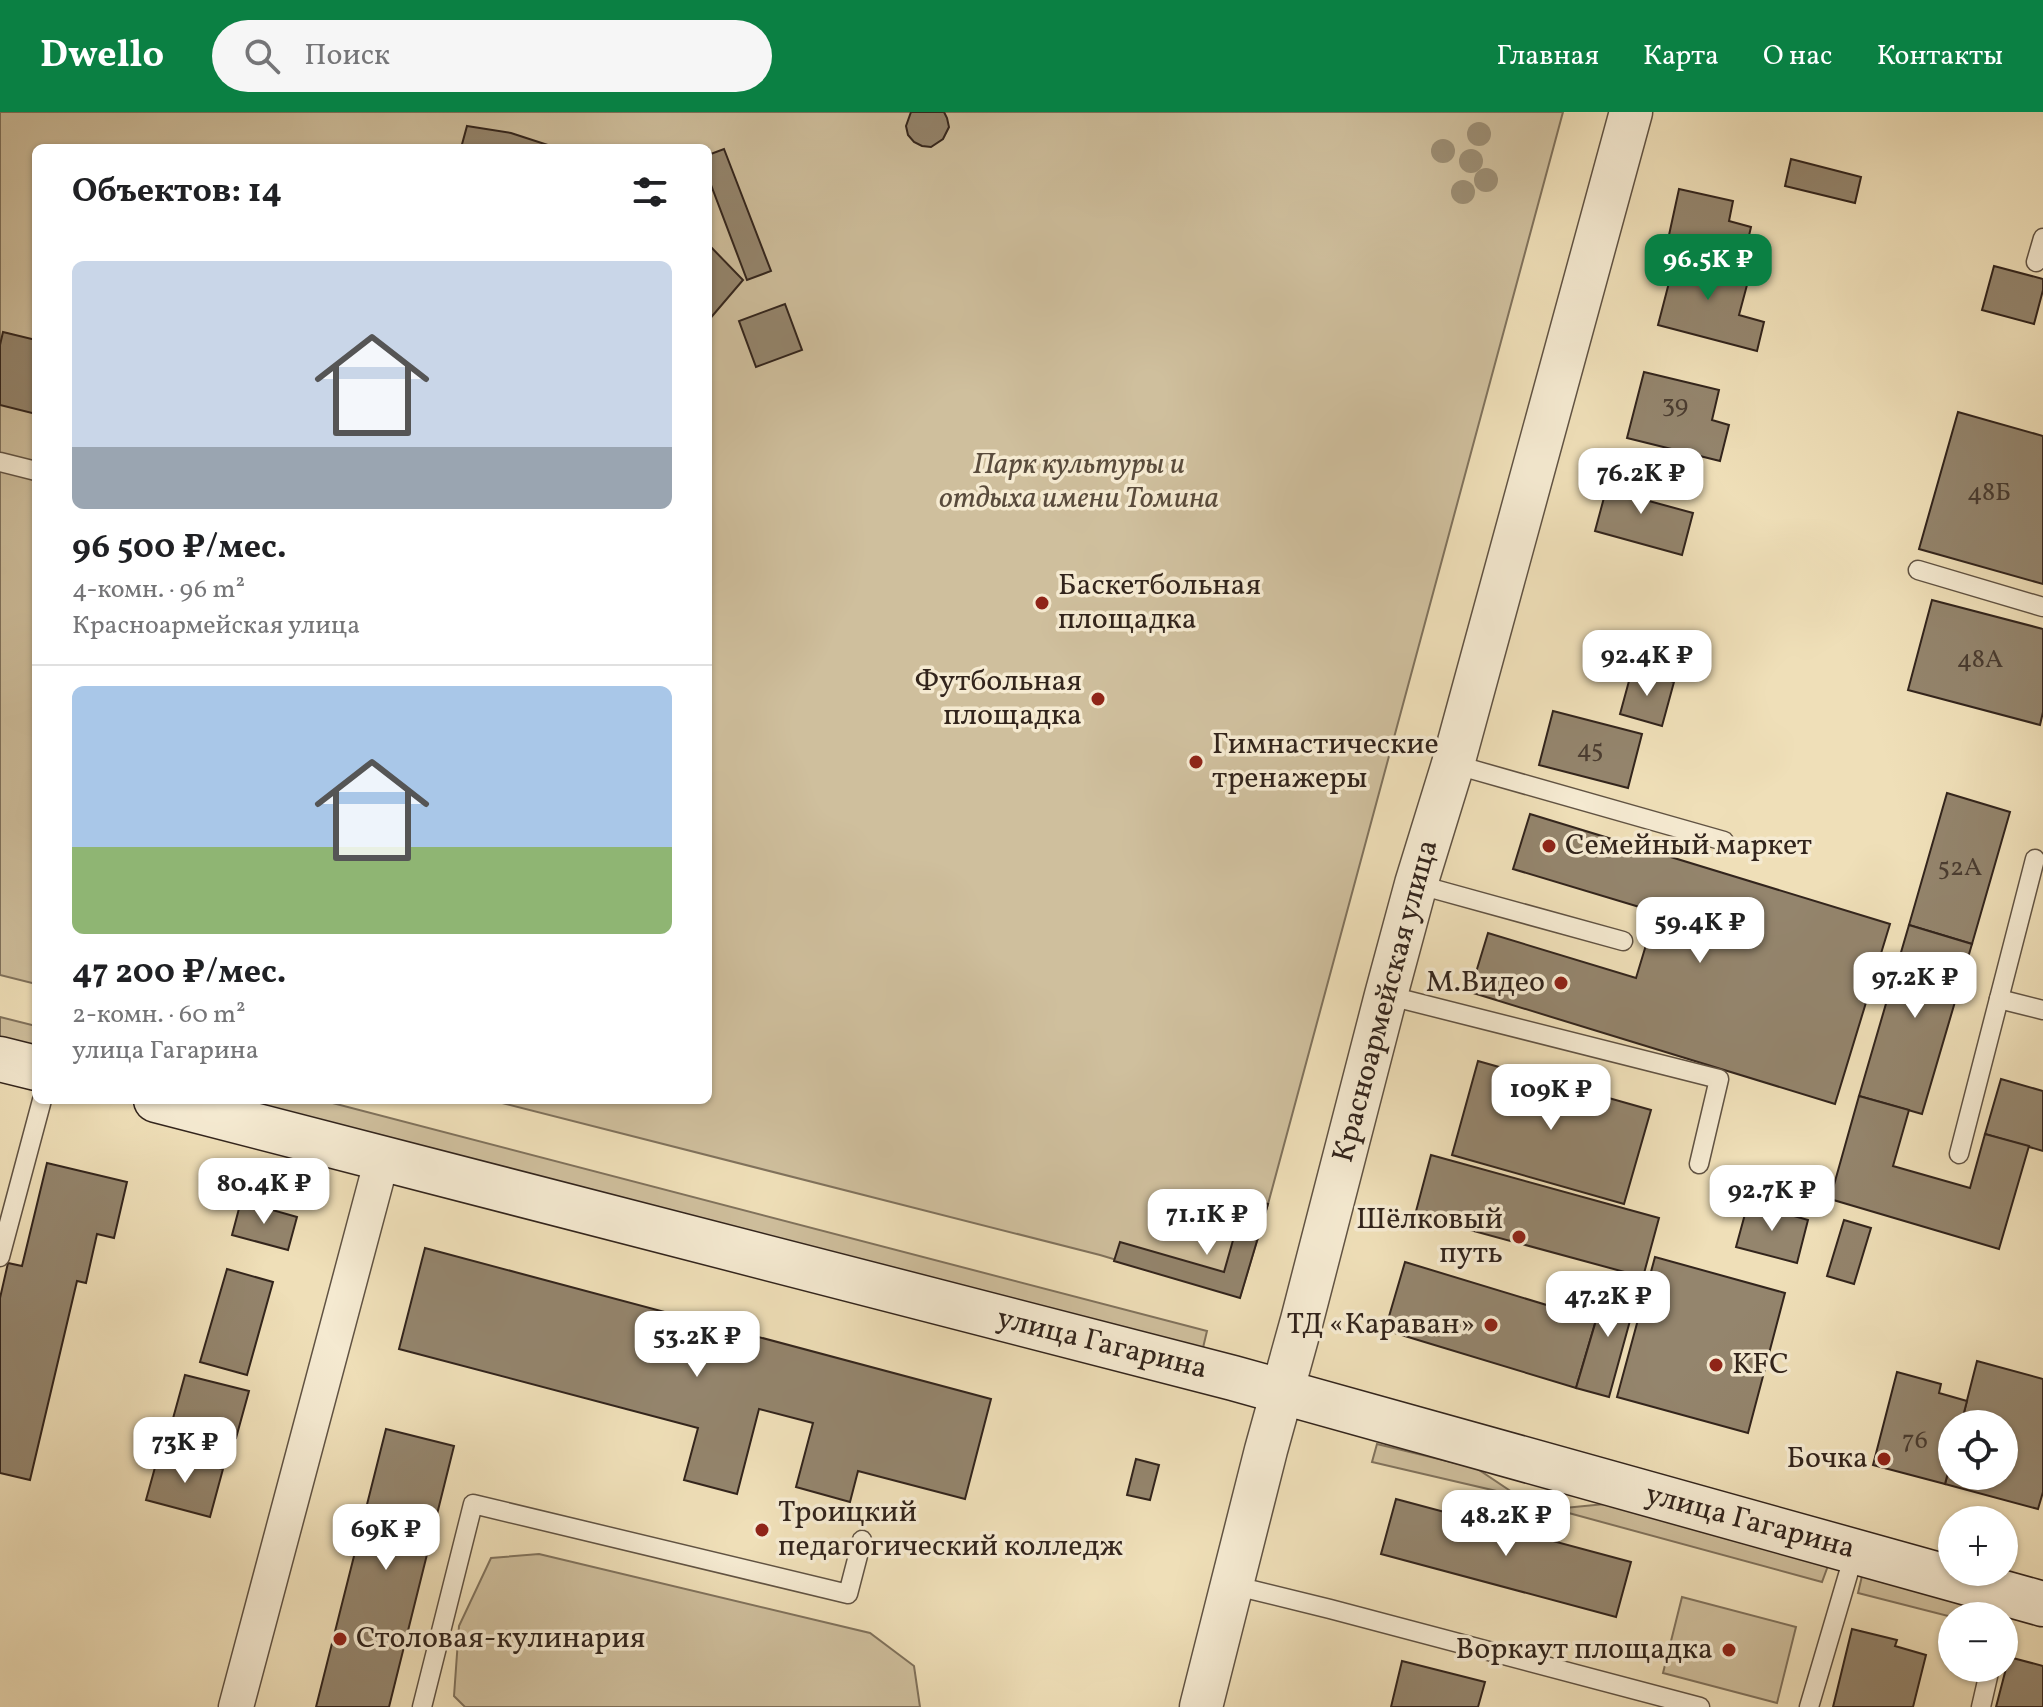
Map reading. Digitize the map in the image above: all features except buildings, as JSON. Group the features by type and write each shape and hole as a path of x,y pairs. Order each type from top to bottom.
{"main road":[{"path":"0,1059 32,1067"},
{"name":"улица Гагарина","path":"171,1104 1282,1392 1855,1551 2019,1605"}],"street":[{"name":"Красноармейская улица","path":"1201,1707 1386,995 1453,764 1631,112"},
{"path":"236,1707 382,1159"}],"lane":[{"path":"2036,262 2043,238"},
{"path":"0,462 32,470"},
{"path":"1918,570 2043,607"},
{"path":"1453,764 1724,841"},
{"path":"1959,1154 2035,859"},
{"path":"1416,884 1623,941"},
{"path":"1386,995 1719,1079 1699,1164"},
{"path":"1999,999 2043,1010"},
{"path":"0,1257 41,1104"},
{"path":"422,1707 473,1504 848,1594 862,1540"},
{"path":"1809,1707 1855,1551"},
{"path":"1232,1585 1700,1707"},
{"path":"1981,1707 1987,1682"}],"green space":[{"name":"Парк культуры и отдыха имени Томина","path":"0,112 1563,112 1268,1204 1240,1297 1100,1255 506,1104 712,1104 712,144 32,144 32,983 0,975"},
{"path":"0,1017 32,1025 32,1048 0,1039"},
{"path":"248,1104 336,1104 1207,1331 1202,1352"},
{"path":"1377,1444 1476,1468 1518,1496 1372,1462"},
{"path":"1605,1504 1829,1563 1822,1582 1554,1509"},
{"path":"539,1554 870,1633 914,1666 920,1707 465,1707 454,1696 459,1626 491,1558"},
{"path":"1862,1576 1965,1602 1938,1602 1938,1613 1858,1593"},
{"name":"Воркаут площадка","path":"1682,1597 1796,1627 1777,1703 1663,1673"}],"place":[{"name":"Баскетбольная площадка","path":"1042,603"},
{"name":"Футбольная площадка","path":"1098,699"},
{"name":"Гимнастические тренажеры","path":"1196,762"},
{"name":"Семейный маркет","path":"1549,846"},
{"name":"М.Видео","path":"1561,983"},
{"name":"Шёлковый путь","path":"1519,1237"},
{"name":"ТД «Караван»","path":"1491,1325"},
{"name":"KFC","path":"1716,1365"},
{"name":"Бочка","path":"1884,1459"},
{"name":"Троицкий педагогический колледж","path":"762,1530"},
{"name":"Столовая-кулинария","path":"340,1639"},
{"name":"Воркаут площадка","path":"1729,1650"}]}
